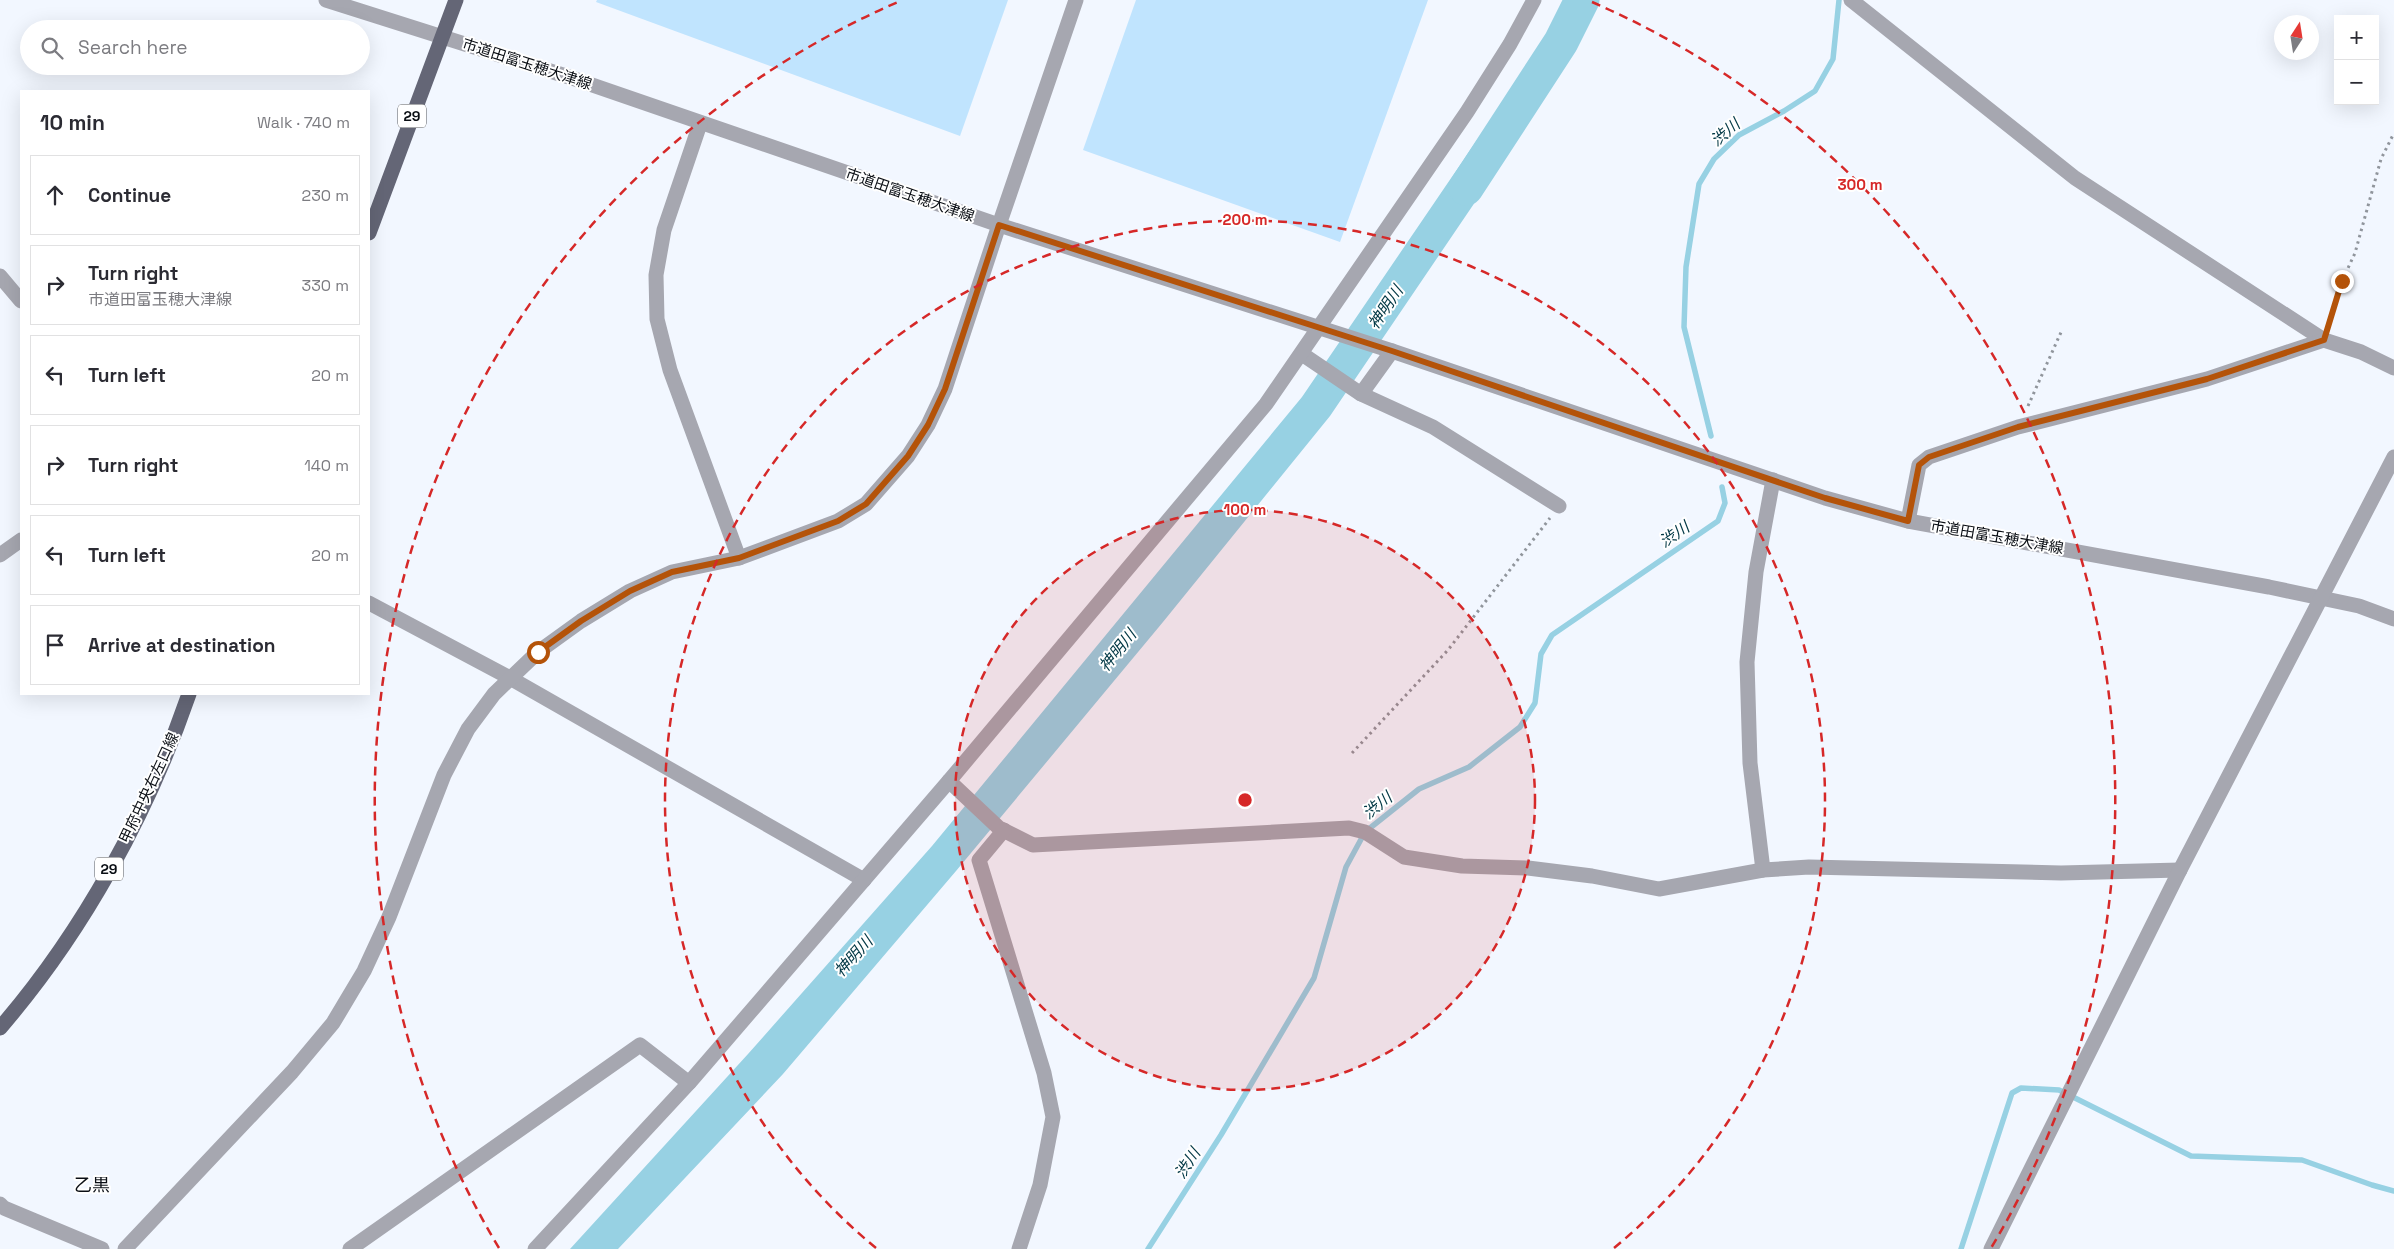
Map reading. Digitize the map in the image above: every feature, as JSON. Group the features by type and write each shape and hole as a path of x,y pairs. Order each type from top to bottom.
{"main road":[{"name":"29","path":"370,230 456,0"},
{"name":"甲府中央右左口線","path":"0,1028 58,952 107,874 174,738 189,695"}],"street":[{"name":"市道田富玉穂大津線","path":"326,0 569,77 700,124 999,225 1389,350 1825,498 1908,521 2360,606 2394,619"},
{"path":"124,1249 292,1072 333,1023 364,971 389,917 444,775 468,729 494,694 538,652 581,621 630,591 672,572 739,558 838,521 866,504 908,456 928,425 945,389 1076,0"},
{"path":"535,1249 689,1084 864,880 954,786 1266,404 1302,354 1327,330 1510,44 1534,0"},
{"path":"1851,0 2075,178 2324,340 2361,352 2394,368"},
{"path":"700,124 664,230 656,275 657,319 670,370 739,558"},
{"path":"0,276 20,300"},
{"path":"1908,521 1919,465 1929,457 2018,427 2207,379 2324,340"},
{"path":"1357,392 1389,350"},
{"path":"1302,354 1357,392 1433,427 1559,506"},
{"path":"1991,1249 2180,870 2394,457"},
{"path":"1762,870 1750,763 1747,662 1756,572 1773,480"},
{"path":"0,555 20,541"},
{"path":"370,604 510,678 864,880"},
{"path":"954,786 1002,829 1033,845 1349,828 1365,832 1404,857 1462,866 1528,868 1555,871 1659,889 1762,870 1809,867 2061,873 2180,870"},
{"path":"1002,829 979,860 1044,1072 1053,1117 1040,1185 1019,1249"},
{"path":"350,1249 640,1044 689,1084"},
{"path":"0,1204 4,1208 102,1249"}],"path":[{"path":"2324,340 2342,281 2355,253 2381,159 2394,133"},
{"path":"2018,427 2062,330"},
{"path":"1352,752 1448,650 1559,506"}],"water":[{"path":"1477,140 1507,155 1330,416 1163,622 956,871 783,1074 618,1249 570,1249 748,1054 932,846 1302,397"}],"building":[{"path":"597,0 1008,0 960,136 596,2"},
{"path":"1136,0 1428,0 1340,242 1083,150"}],"waterway":[{"name":"神明川","path":"1466,188 1561,42 1582,0"},
{"name":"渋川","path":"1711,436 1684,327 1686,267 1699,184 1714,159 1739,135 1784,111 1815,91 1833,59 1839,0"},
{"name":"渋川","path":"1148,1249 1221,1135 1314,978 1346,867 1365,832 1419,789 1469,767 1520,727 1535,703 1541,654 1552,635 1718,521 1725,503 1722,487"},
{"path":"1961,1249 2012,1093 2021,1088 2059,1090 2191,1156 2302,1160 2394,1191"}],"district":[{"name":"乙黒","path":"92,1185"}],"route":[{"path":"538,652 581,621 630,591 672,572 739,558 838,521 866,504 908,456 928,425 945,389 999,225 1392,351 1825,498 1908,521 1919,465 1929,457 2018,427 2207,379 2324,340 2342,281"}]}
